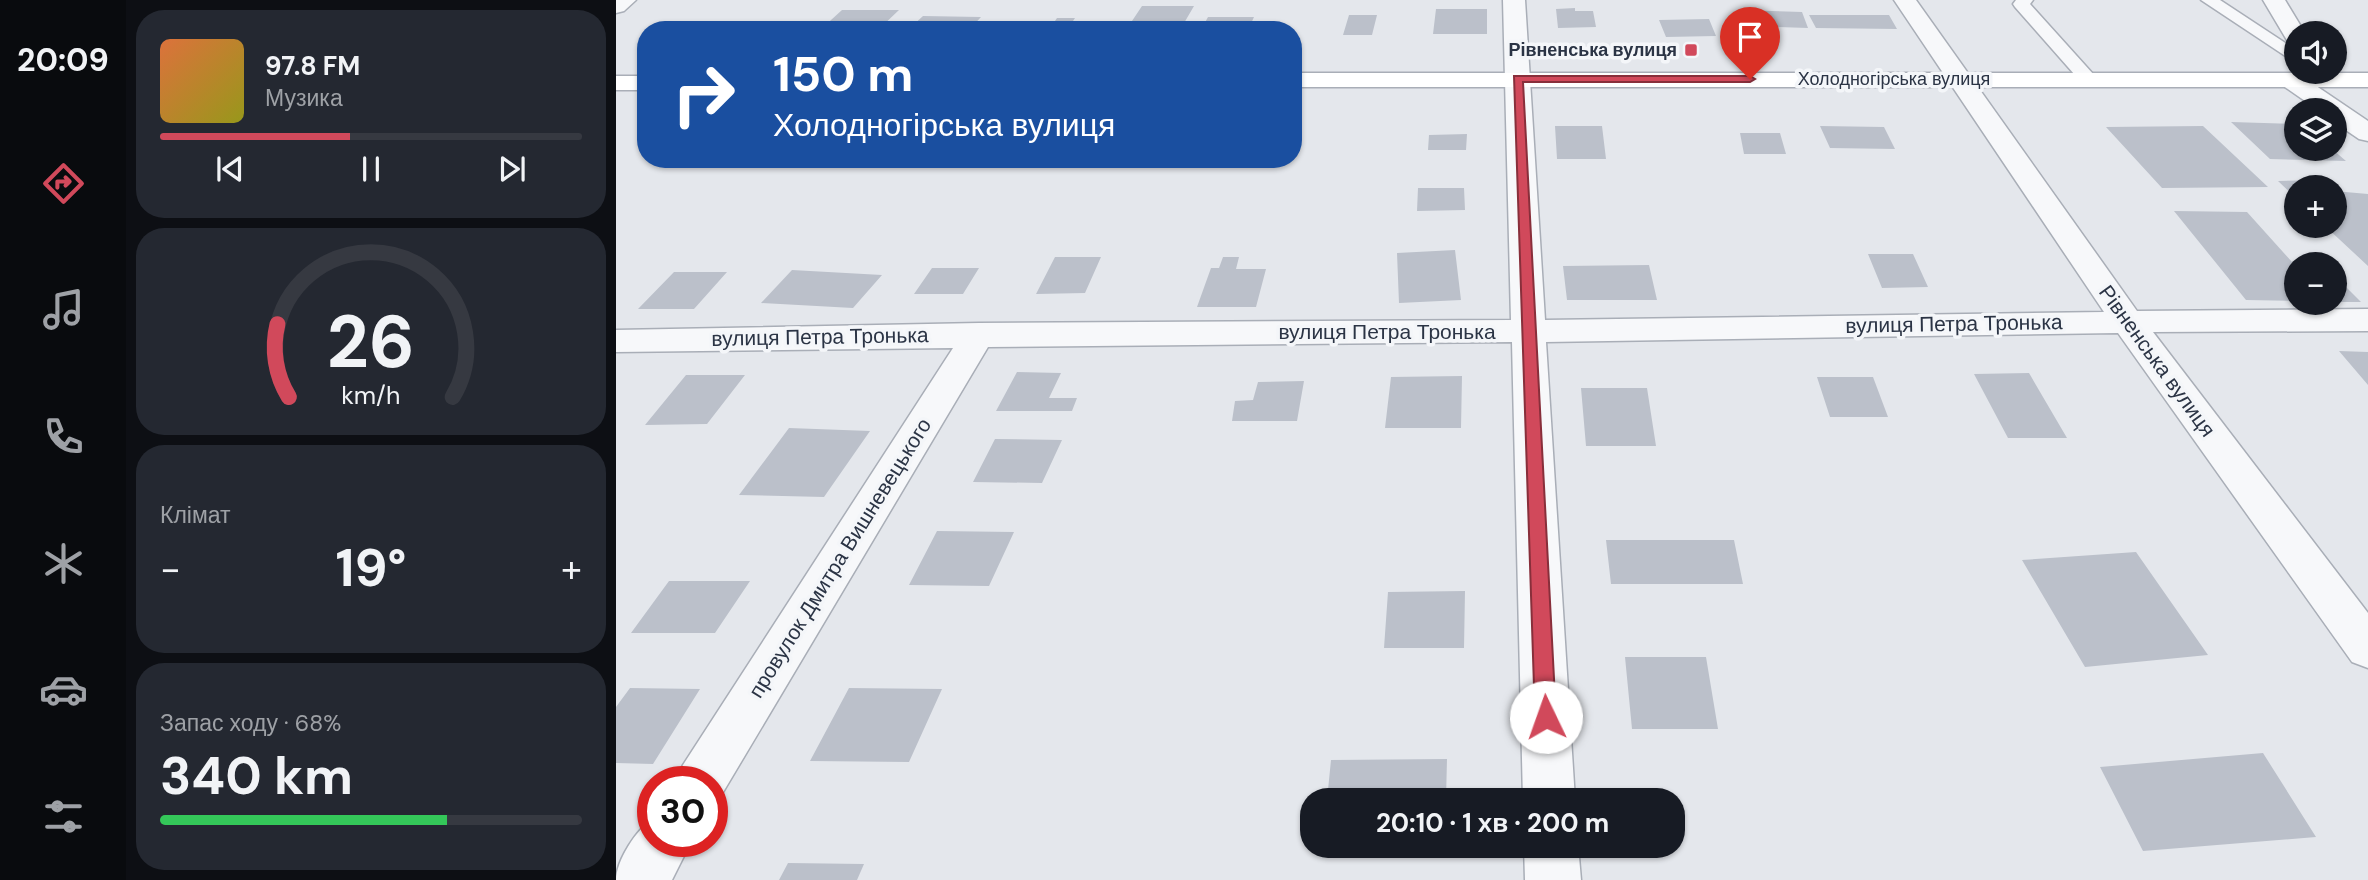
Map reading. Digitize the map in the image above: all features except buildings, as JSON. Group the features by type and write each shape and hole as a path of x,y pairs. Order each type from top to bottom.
{"main road":[{"name":"Холодногірська вулиця","path":"1302,80 2088,79 2284,61"},
{"name":"Холодногірська вулиця","path":"2347,74 2368,80"},
{"path":"616,83 637,83"}],"street":[{"path":"616,6 625,0"},
{"path":"1514,0 1548,788"},
{"name":"Рівненська вулиця","path":"1905,0 2127,321 2368,648"},
{"path":"2274,0 2284,23"},
{"path":"2323,84 2368,133"},
{"name":"вулиця Петра Тронька","path":"616,341 979,334 1529,332 2127,321 2368,320"},
{"name":"провулок Дмитра Вишневецького","path":"711,766 979,334"},
{"path":"641,880 655,857"},
{"path":"1552,858 1553,880"}],"lane":[{"path":"2025,0 2021,4 2088,79"},
{"path":"2209,0 2284,49"}],"place":[{"name":"Рівненська вулиця","path":"1691,50"}],"route":[{"path":"1546,717 1518,79 1750,79"}]}
